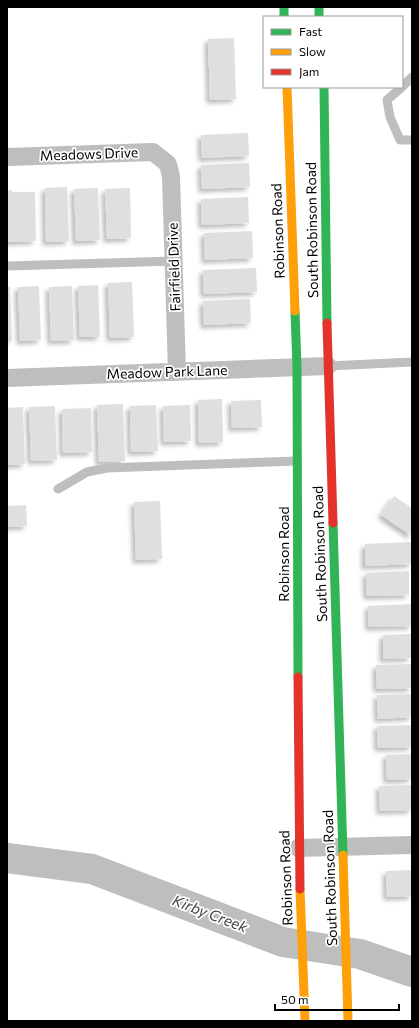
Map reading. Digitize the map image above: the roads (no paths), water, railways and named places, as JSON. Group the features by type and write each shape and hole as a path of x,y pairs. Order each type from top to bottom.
{"street":[{"name":"Robinson Road","path":"287,88 297,367 298,848 305,1021"},
{"name":"South Robinson Road","path":"324,88 328,366 348,1021"},
{"name":"Meadows Drive","path":"7,157 153,152 168,164"},
{"name":"Fairfield Drive","path":"168,164 171,177 178,372"},
{"name":"Meadow Park Lane","path":"7,378 328,366"},
{"path":"298,848 412,845"}],"lane":[{"path":"403,86 412,77"},
{"path":"401,88 388,100 390,117 400,140 412,140"},
{"path":"7,266 175,261"},
{"path":"328,366 412,362"},
{"path":"58,488 87,472 107,468 297,461"}],"waterway":[{"name":"Kirby Creek","path":"7,858 92,869 283,942 360,954 412,972"}]}
